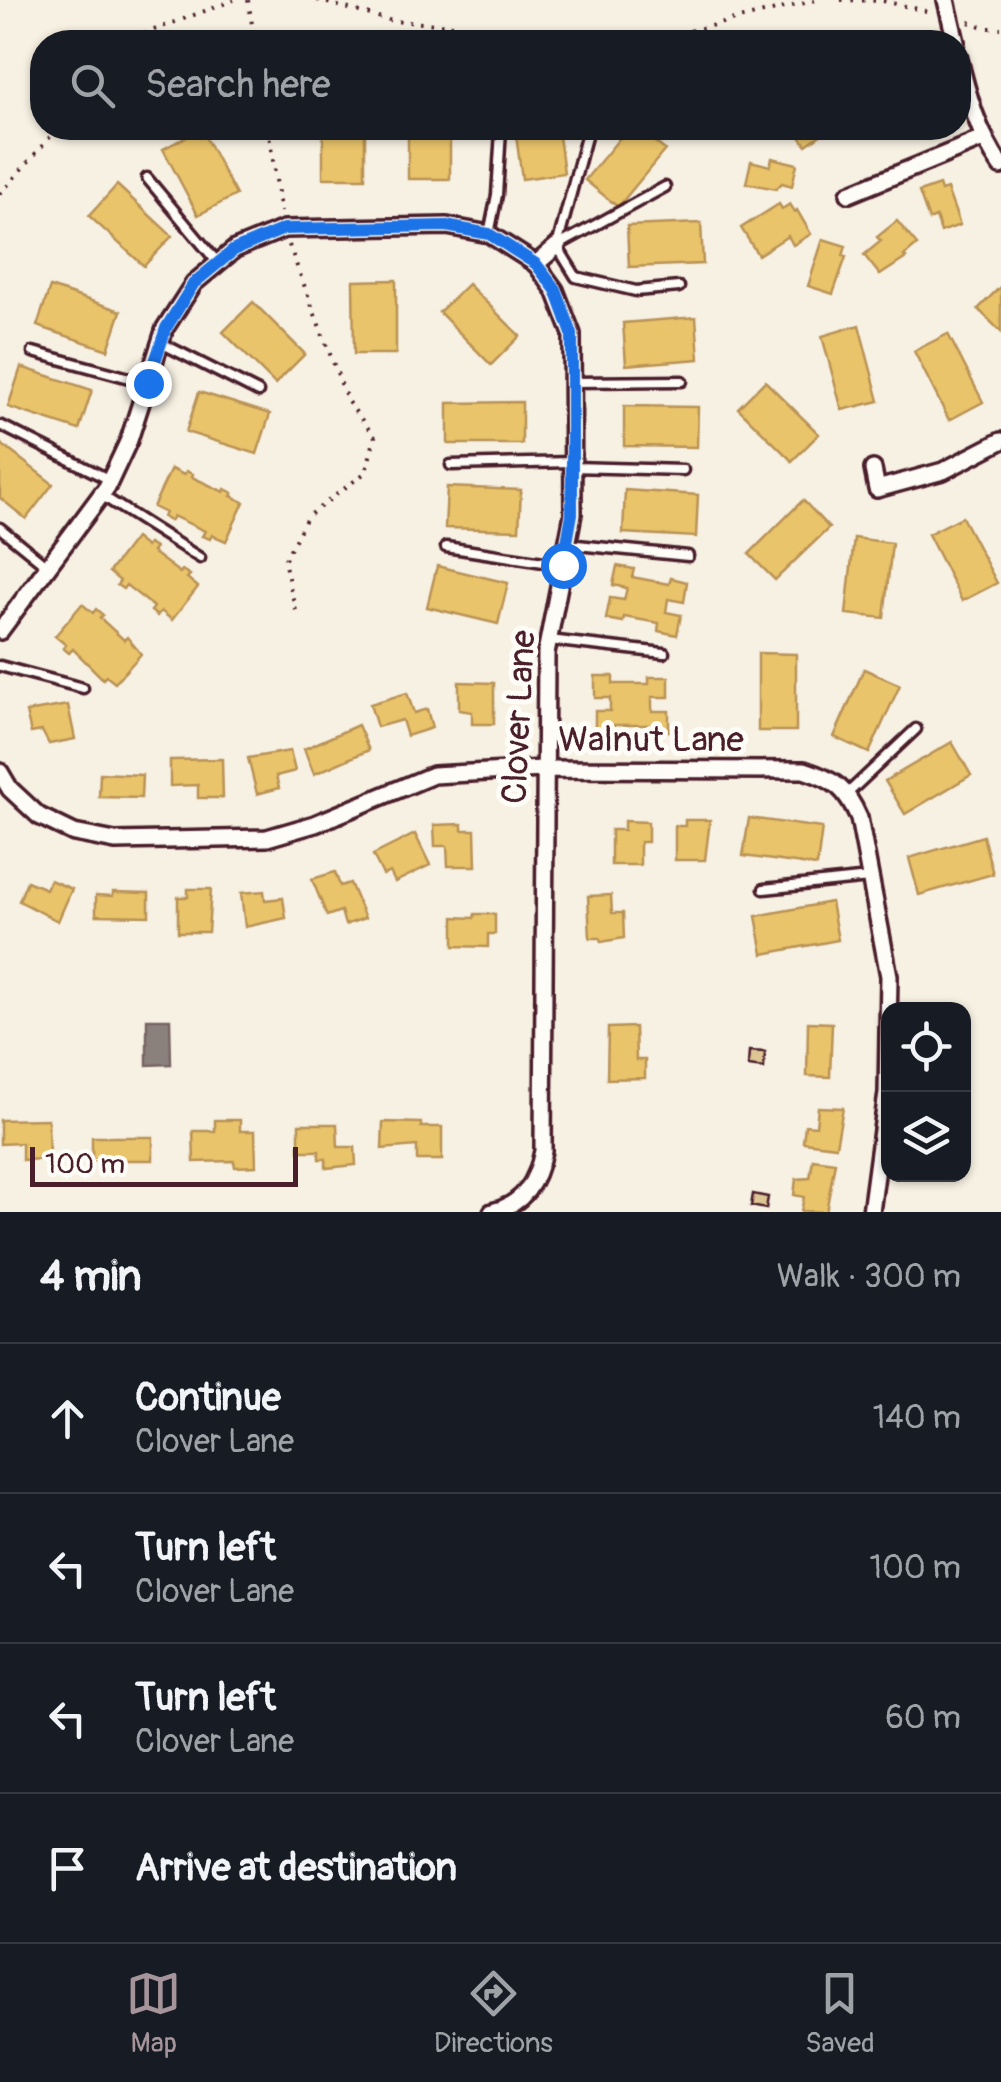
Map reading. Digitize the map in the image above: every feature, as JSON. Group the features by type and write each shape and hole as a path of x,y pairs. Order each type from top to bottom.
{"street":[{"path":"971,102 1001,166"},
{"path":"849,194 985,138"},
{"name":"Clover Lane","path":"0,630 110,480 129,440 166,328 194,283 234,250 284,229 446,226 489,234 536,264 556,290 572,334 572,514 549,640 543,769 543,1151 538,1174 525,1196 492,1212"},
{"path":"536,264 556,246"},
{"path":"872,469 876,488 944,471 1001,441"},
{"name":"Walnut Lane","path":"0,772 10,789 39,816 74,833 115,841 266,838 315,824 432,775 543,769 804,770 828,778 848,794"},
{"path":"848,794 859,818 889,976 887,1093 871,1212"}],"lane":[{"path":"489,234 497,195 500,140"},
{"path":"585,140 556,246 576,277 636,291 680,286"},
{"path":"147,178 218,263"},
{"path":"556,246 665,187"},
{"path":"160,343 258,392"},
{"path":"32,352 148,383"},
{"path":"572,382 682,381"},
{"path":"2,426 110,480"},
{"path":"450,466 572,464 683,470"},
{"path":"101,495 200,558"},
{"path":"0,528 48,567"},
{"path":"567,544 688,556"},
{"path":"446,546 563,565"},
{"path":"549,640 664,653"},
{"path":"0,666 83,688"},
{"path":"848,794 916,729"},
{"path":"764,889 870,878"}],"path":[{"path":"156,30 234,0"},
{"path":"248,0 253,30"},
{"path":"317,0 392,21 491,30"},
{"path":"697,30 816,0"},
{"path":"842,0 948,8 986,28 1001,28"},
{"path":"0,194 47,140"},
{"path":"270,140 284,229 348,402 375,438 366,472 307,517 284,561 297,616"}],"building: Homes":[{"path":"180,140 207,140 236,195 198,215 163,149"},
{"path":"323,140 365,140 365,178 323,178"},
{"path":"408,140 450,140 450,179 408,179"},
{"path":"517,140 560,140 564,173 522,179"},
{"path":"618,140 652,140 665,150 618,207 585,180"},
{"path":"772,158 797,164 792,186 782,183 776,189 746,183 751,161 770,166"},
{"path":"117,185 172,236 144,266 89,216"},
{"path":"939,185 941,191 947,189 960,225 941,232 936,217 929,220 919,192"},
{"path":"779,204 782,209 790,204 797,210 811,234 793,245 788,236 758,255 741,228"},
{"path":"897,221 917,245 906,258 880,275 864,255 881,241 877,237"},
{"path":"701,223 703,264 629,267 627,226"},
{"path":"823,239 846,246 833,294 808,286"},
{"path":"396,280 396,354 354,354 353,281"},
{"path":"468,284 520,336 491,365 439,312"},
{"path":"1001,286 1001,332 978,309"},
{"path":"50,287 121,311 108,350 37,326"},
{"path":"253,302 305,354 275,384 223,332"},
{"path":"696,317 699,359 626,365 623,323"},
{"path":"859,325 879,401 842,410 822,336"},
{"path":"948,334 983,402 949,420 914,351"},
{"path":"21,367 92,390 79,430 8,407"},
{"path":"765,381 819,434 792,461 738,408"},
{"path":"199,392 270,414 257,454 186,432"},
{"path":"522,402 522,444 448,444 448,403"},
{"path":"624,406 698,407 697,447 624,446"},
{"path":"0,443 53,484 26,519 0,498"},
{"path":"171,469 193,474 192,477 224,492 225,489 244,502 226,541 212,535 210,539 202,536 205,531 173,516 170,521 153,507"},
{"path":"447,487 521,490 519,530 445,528"},
{"path":"625,490 698,495 696,537 623,533"},
{"path":"803,500 829,528 775,580 749,554"},
{"path":"962,517 997,583 962,601 928,534"},
{"path":"135,538 146,547 148,544 155,548 152,552 180,573 182,570 190,575 187,578 198,587 172,620 161,611 157,616 151,611 154,607 126,585 123,589 117,585 120,581 109,572"},
{"path":"854,538 892,543 884,618 846,614"},
{"path":"437,566 508,583 498,624 427,607"},
{"path":"617,566 634,569 632,577 669,584 671,578 687,582 684,602 668,599 666,612 681,615 677,635 658,631 659,623 624,617 623,622 606,619 610,598 624,600 627,588 613,585"},
{"path":"82,604 93,613 96,609 103,615 100,618 124,640 127,637 141,654 115,683 106,676 103,679 73,649 69,653 55,636"},
{"path":"758,653 796,654 796,731 758,731"},
{"path":"864,669 900,685 869,753 834,737"},
{"path":"595,676 613,676 613,684 649,684 649,677 669,677 669,697 652,697 652,711 669,711 669,731 649,731 649,725 614,725 614,731 595,731 595,711 610,711 610,698 595,698"},
{"path":"459,682 494,683 494,724 472,724 472,712 459,710"},
{"path":"407,693 414,713 427,709 432,728 407,736 402,720 377,727 370,704"},
{"path":"68,705 75,739 49,744 42,731 31,733 26,712"},
{"path":"358,725 369,750 314,774 304,749"},
{"path":"952,742 971,775 905,814 885,781"},
{"path":"290,751 295,771 276,776 279,788 257,794 248,758"},
{"path":"222,759 223,798 198,798 198,785 170,786 170,760"},
{"path":"100,773 142,775 141,798 99,797"},
{"path":"749,818 822,828 817,866 743,856"},
{"path":"685,820 710,820 705,860 675,860 675,826 685,826"},
{"path":"624,821 648,822 648,842 640,842 640,865 611,865 611,830 624,830"},
{"path":"462,824 462,830 475,830 476,866 448,866 447,846 435,846 434,825"},
{"path":"415,834 430,865 395,882 390,872 383,875 373,855"},
{"path":"983,836 993,874 919,895 909,858"},
{"path":"335,872 340,886 350,883 365,918 345,925 341,911 327,916 312,879"},
{"path":"50,880 72,889 58,921 19,901 27,881 46,889"},
{"path":"188,889 211,889 208,932 178,932 178,897 188,897"},
{"path":"264,891 265,900 283,898 286,918 245,927 241,893"},
{"path":"113,892 149,893 149,916 96,915 96,895 113,896"},
{"path":"611,895 612,913 623,913 624,938 601,942 600,938 590,938 588,896"},
{"path":"831,902 838,940 763,954 756,916"},
{"path":"475,914 495,914 495,934 488,934 488,947 454,946 454,917 474,918"},
{"path":"808,1022 832,1023 830,1077 807,1076"},
{"path":"635,1027 636,1060 645,1060 645,1078 607,1079 608,1028"},
{"path":"818,1107 843,1108 836,1146 803,1142 805,1125 816,1126"},
{"path":"48,1119 49,1159 22,1160 22,1143 0,1144 0,1120"},
{"path":"215,1120 240,1120 240,1131 255,1131 256,1166 235,1167 234,1161 194,1162 193,1131 215,1131"},
{"path":"383,1122 442,1127 442,1160 417,1160 417,1146 382,1149"},
{"path":"299,1124 337,1124 338,1147 355,1147 356,1165 326,1168 326,1159 319,1159 319,1151 299,1151"},
{"path":"92,1137 153,1137 153,1160 92,1160"},
{"path":"813,1159 835,1162 826,1212 801,1211 804,1197 794,1195 796,1179 810,1178"}],"building: Industry":[{"path":"147,1019 170,1019 171,1064 147,1065"}],"building: Other":[{"path":"749,1051 765,1052 764,1068 748,1066"},
{"path":"753,1194 768,1197 766,1209 751,1206"}],"route":[{"path":"148,383 166,328 194,283 234,250 284,229 446,226 489,234 536,264 556,290 572,334 572,514 563,565"}]}
